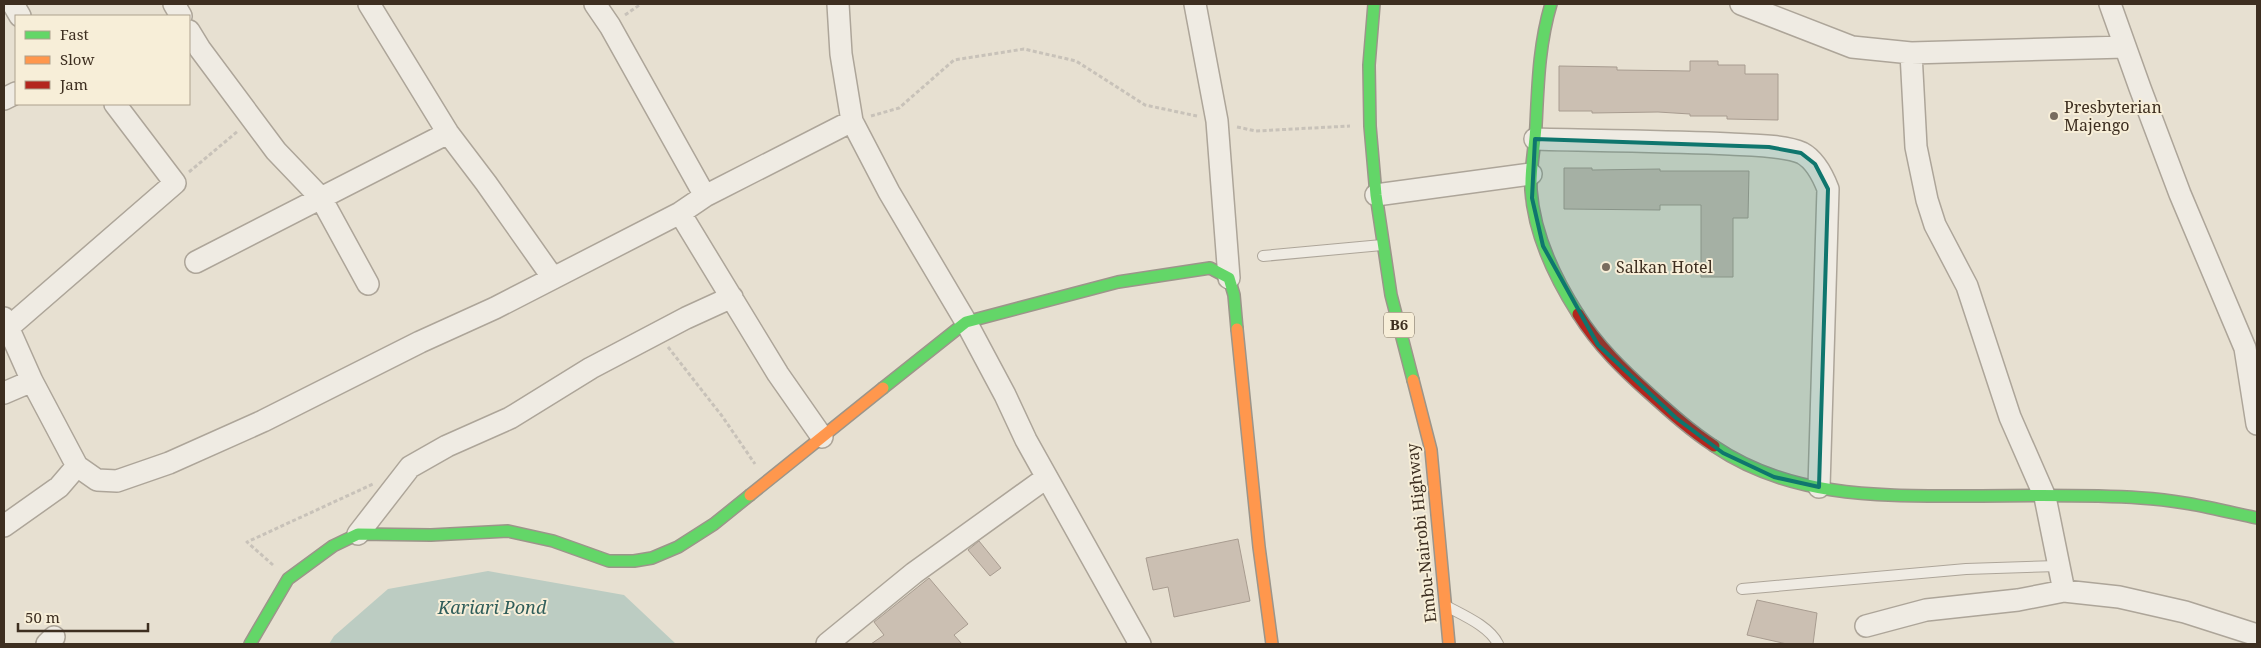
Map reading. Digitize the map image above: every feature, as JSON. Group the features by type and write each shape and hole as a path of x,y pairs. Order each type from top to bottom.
{"street":[{"path":"13,4 19,15"},
{"path":"174,4 180,15"},
{"path":"369,4 448,133 553,278"},
{"path":"595,4 610,26 706,196"},
{"path":"838,4 841,54 852,121 889,192 966,322 1046,478 1140,644"},
{"path":"1195,4 1217,121 1228,278 1234,295 1259,547 1272,644"},
{"name":"Embu-Nairobi Highway","path":"1374,4 1369,65 1370,126 1376,195 1391,296 1431,450 1449,644"},
{"path":"1551,4 1540,48 1531,174 1532,198 1543,246 1575,308 1598,345 1676,418 1724,453 1774,477 1797,484 1874,496 2141,498 2182,502 2257,518"},
{"path":"1741,4 1852,47 1911,54 2124,47"},
{"path":"2110,4 2124,47 2180,194 2245,348 2257,424"},
{"path":"190,32 276,151 321,198 368,284"},
{"path":"1911,54 1916,146 1927,200 1935,225 1967,286 2010,417 2045,496 2064,591"},
{"path":"4,100 15,94"},
{"path":"117,105 174,183 6,323 32,381 77,466 97,480 117,481 169,464 263,421 553,278 852,121"},
{"path":"196,262 448,133"},
{"path":"1535,139 1693,142 1769,146 1802,153 1815,164 1824,176 1828,189 1819,487"},
{"path":"1376,195 1531,174"},
{"path":"680,213 797,403 822,437"},
{"path":"250,644 288,579 333,546 358,534 431,535 508,531 553,541 609,561 634,561 652,558 678,547 714,524 966,322 1118,282 1210,268 1228,278"},
{"path":"358,534 410,467 447,446 510,418 591,368 657,333 732,297"},
{"path":"4,393 32,381"},
{"path":"4,526 59,487 77,466"},
{"path":"827,644 914,574 1046,478"},
{"path":"1866,626 1926,610 2018,600 2064,591 2119,596 2185,612 2257,635"}],"lane":[{"path":"1263,256 1383,245"},
{"path":"1742,589 1966,569 2058,566"},
{"path":"1445,606 1474,621 1496,639 1498,644"}],"path":[{"path":"852,121 899,108 954,60 1024,50 1076,61 1145,105 1256,131 1370,126"},
{"path":"174,183 252,120"},
{"path":"657,333 722,416 767,481"},
{"path":"288,579 246,542 373,484"}],"highlighted area":[{"path":"1535,139 1769,147 1801,153 1815,164 1828,189 1819,487 1774,477 1723,453 1676,418 1598,345 1543,246 1532,198"}],"water":[{"name":"Kariari Pond","path":"488,571 624,595 676,644 329,644 334,636 388,589"}],"building":[{"path":"1690,61 1718,61 1718,65 1745,65 1745,74 1778,74 1778,120 1727,119 1727,116 1690,116 1690,114 1658,112 1592,113 1592,111 1559,111 1559,66 1617,67 1617,70 1690,71"},
{"path":"1564,168 1592,168 1592,170 1749,171 1748,218 1733,218 1733,277 1701,277 1701,205 1660,205 1660,210 1564,209"},
{"path":"1238,539 1250,601 1174,617 1168,587 1153,590 1146,558"},
{"path":"979,541 1001,568 990,576 968,550"},
{"path":"929,578 968,624 954,635 962,644 871,644 884,635 874,622"},
{"path":"1757,600 1817,613 1813,644 1787,644 1747,635"}],"traffic: fast":[{"path":"1374,4 1369,65 1370,126 1376,195 1391,295 1413,380"},
{"path":"1551,4 1540,64 1531,190 1536,222 1547,255 1561,285 1578,314"},
{"path":"883,388 966,322 1118,282 1210,268 1229,278 1234,295 1237,329"},
{"path":"1714,446 1743,463 1772,475 1834,490 1898,495 2141,498 2185,503 2257,518"},
{"path":"250,644 288,579 333,546 358,534 431,535 508,531 553,541 609,561 634,561 652,558 678,547 714,524 750,495"}],"traffic: slow":[{"path":"1237,329 1259,547 1272,644"},
{"path":"1413,380 1431,450 1449,644"},
{"path":"750,495 883,388"}],"traffic: jam":[{"path":"1578,314 1603,347 1631,376 1681,422 1714,446"}],"place":[{"name":"Presbyterian Majengo","path":"2054,116"},
{"name":"Salkan Hotel","path":"1606,267"}]}
